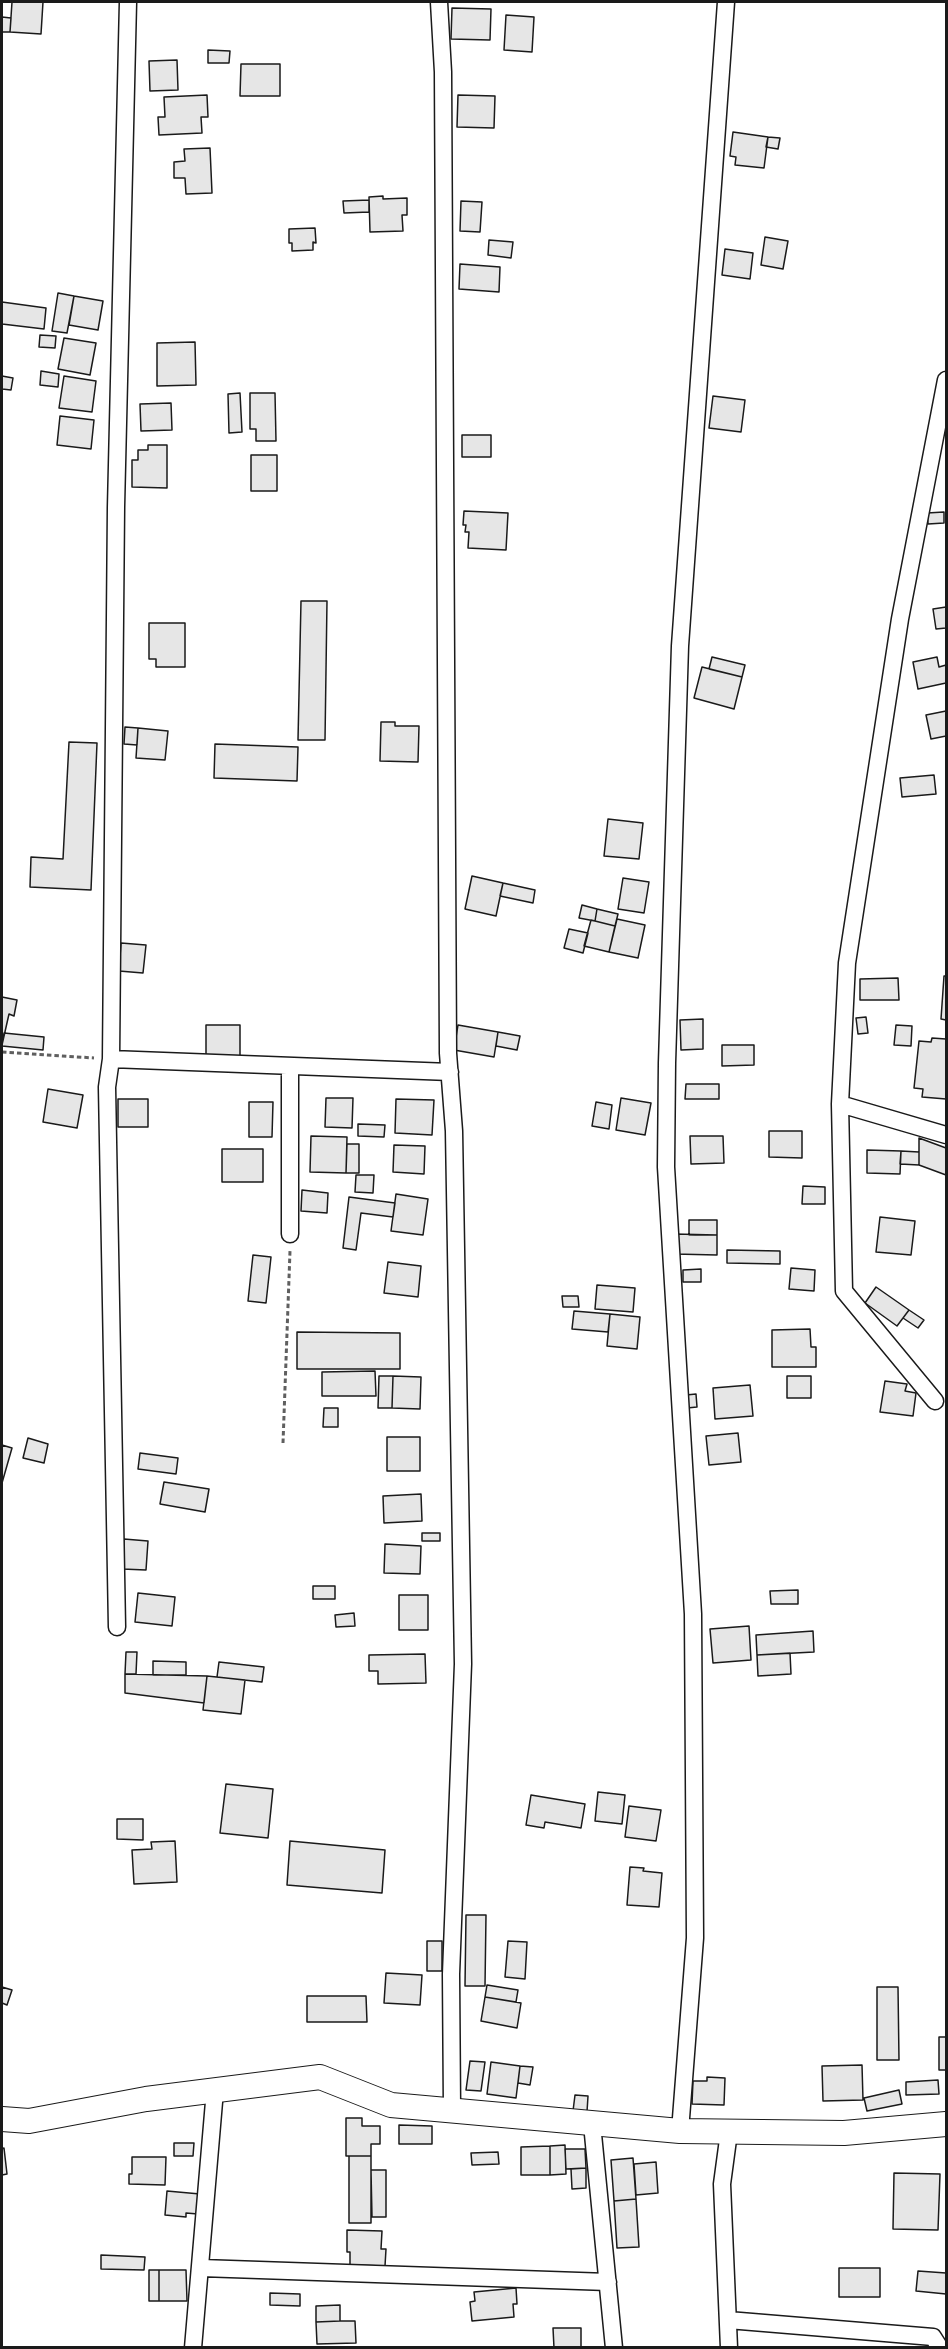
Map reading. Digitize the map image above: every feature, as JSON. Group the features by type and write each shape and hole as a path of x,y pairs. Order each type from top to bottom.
{"street":[{"path":"117,1627 108,1087 111,1059 116,507 128,2"},
{"path":"439,2 443,72 450,1072 454,1142 463,1664 451,1974 452,2109"},
{"path":"680,2131 695,1938 693,1626 666,1167 667,1063 680,646 726,2"},
{"path":"935,1401 844,1291 840,1104 847,963 900,619 946,380"},
{"path":"111,1059 450,1072"},
{"path":"290,1066 290,1234"},
{"path":"840,1104 946,1135"},
{"path":"2,2119 28,2121 146,2098 320,2077 392,2105 680,2131 844,2133 946,2124"},
{"path":"193,2348 215,2090"},
{"path":"592,2124 614,2348"},
{"path":"729,2132 722,2184 729,2348"},
{"path":"201,2268 608,2282"},
{"path":"728,2320 933,2337 940,2348"}],"path":[{"path":"2,1052 111,1059"},
{"path":"283,1443 290,1234"}],"building":[{"path":"12,2 43,2 41,34 10,32"},
{"path":"452,8 491,9 490,40 451,39"},
{"path":"506,15 534,17 532,52 504,50"},
{"path":"2,17 11,18 10,32 2,32"},
{"path":"208,50 230,51 229,63 208,63"},
{"path":"177,60 178,90 150,91 149,61"},
{"path":"241,64 280,64 280,96 240,96"},
{"path":"207,95 208,117 201,117 202,133 159,135 158,117 165,117 164,97"},
{"path":"458,95 495,96 494,128 457,127"},
{"path":"733,132 768,137 764,168 735,165 736,157 730,156"},
{"path":"768,137 780,138 778,149 766,147"},
{"path":"210,148 212,193 186,194 185,178 174,178 174,162 185,161 184,149"},
{"path":"383,196 383,199 407,198 407,215 402,215 403,231 370,232 369,197"},
{"path":"369,200 369,212 344,213 343,201"},
{"path":"461,201 482,202 480,232 460,231"},
{"path":"315,228 316,243 313,242 313,250 292,251 292,243 289,243 289,229"},
{"path":"765,237 788,241 783,269 761,265"},
{"path":"489,240 513,242 511,258 488,255"},
{"path":"725,249 753,253 750,279 722,275"},
{"path":"460,264 500,267 499,292 459,289"},
{"path":"58,293 74,296 67,333 52,331"},
{"path":"74,296 103,301 98,330 69,325"},
{"path":"2,302 46,308 44,329 2,324"},
{"path":"40,335 56,336 55,348 39,347"},
{"path":"64,338 96,343 90,375 58,369"},
{"path":"195,342 196,385 157,386 157,343"},
{"path":"41,371 59,374 58,387 40,385"},
{"path":"2,376 13,378 11,390 2,389"},
{"path":"64,376 96,381 92,412 59,408"},
{"path":"240,393 242,432 229,433 228,394"},
{"path":"250,393 275,393 276,441 256,441 256,429 250,429"},
{"path":"713,396 745,400 741,432 709,428"},
{"path":"171,403 172,430 141,431 140,404"},
{"path":"60,416 94,420 91,449 57,445"},
{"path":"462,435 491,435 491,457 462,457"},
{"path":"148,445 167,445 167,488 132,487 132,460 138,460 138,450 148,450"},
{"path":"251,455 277,455 277,491 251,491"},
{"path":"464,511 508,513 506,550 468,548 469,532 465,532 466,525 463,525"},
{"path":"944,512 944,523 928,524 927,513"},
{"path":"301,601 327,601 325,740 298,740"},
{"path":"946,607 946,628 936,629 933,609"},
{"path":"149,623 185,623 185,667 156,667 156,659 149,659"},
{"path":"712,657 745,665 742,677 709,669"},
{"path":"937,657 939,667 946,665 946,683 918,689 913,662"},
{"path":"702,667 742,677 734,709 694,698"},
{"path":"946,711 946,736 931,739 926,715"},
{"path":"381,722 395,722 395,726 419,726 418,762 380,761"},
{"path":"125,727 138,728 137,745 124,744"},
{"path":"138,728 168,731 165,760 136,758"},
{"path":"69,742 97,743 91,890 30,887 31,857 63,859"},
{"path":"215,744 298,747 297,781 214,778"},
{"path":"934,775 936,794 902,797 900,778"},
{"path":"608,819 643,823 639,859 604,856"},
{"path":"472,876 503,883 496,916 465,909"},
{"path":"623,878 649,882 644,913 618,909"},
{"path":"503,883 535,890 533,903 500,896"},
{"path":"582,905 597,909 595,921 579,918"},
{"path":"597,909 618,914 615,926 595,921"},
{"path":"617,919 645,925 638,958 609,952"},
{"path":"591,920 615,926 609,952 584,946"},
{"path":"569,929 588,933 583,953 564,948"},
{"path":"121,943 146,945 143,973 119,971"},
{"path":"944,976 946,976 946,1020 941,1019"},
{"path":"898,978 899,1000 860,1000 860,979"},
{"path":"2,997 17,1000 14,1016 9,1014 2,1045"},
{"path":"866,1017 868,1033 858,1034 856,1018"},
{"path":"703,1019 703,1049 681,1050 680,1020"},
{"path":"206,1025 240,1025 240,1056 206,1056"},
{"path":"458,1025 498,1032 494,1057 454,1050"},
{"path":"896,1025 912,1026 911,1046 894,1045"},
{"path":"498,1032 520,1036 517,1050 496,1046"},
{"path":"4,1033 44,1037 43,1050 2,1046"},
{"path":"932,1038 946,1039 946,1099 922,1097 923,1089 914,1088 919,1041 931,1042"},
{"path":"722,1045 754,1045 754,1065 722,1066"},
{"path":"686,1084 719,1084 719,1099 685,1099"},
{"path":"48,1089 83,1095 77,1128 43,1122"},
{"path":"326,1098 353,1098 352,1128 325,1127"},
{"path":"621,1098 651,1103 645,1135 616,1130"},
{"path":"118,1099 148,1099 148,1127 118,1127"},
{"path":"396,1099 434,1100 432,1135 395,1133"},
{"path":"249,1102 273,1102 272,1137 249,1137"},
{"path":"596,1102 612,1105 609,1129 592,1126"},
{"path":"358,1124 385,1125 384,1137 358,1136"},
{"path":"769,1131 802,1131 802,1158 769,1157"},
{"path":"311,1136 347,1137 346,1173 310,1172"},
{"path":"690,1136 723,1136 724,1163 691,1164"},
{"path":"919,1138 946,1148 946,1175 919,1165"},
{"path":"347,1144 359,1144 359,1173 346,1173"},
{"path":"394,1145 425,1146 424,1174 393,1172"},
{"path":"222,1149 263,1149 263,1182 222,1182"},
{"path":"867,1150 901,1151 900,1174 867,1173"},
{"path":"901,1151 919,1152 919,1165 900,1164"},
{"path":"356,1175 374,1175 373,1193 355,1192"},
{"path":"803,1186 825,1187 825,1204 802,1204"},
{"path":"302,1190 328,1193 327,1213 301,1211"},
{"path":"396,1194 428,1199 423,1235 391,1231"},
{"path":"349,1197 395,1203 393,1217 361,1213 356,1250 343,1248"},
{"path":"880,1217 915,1221 911,1255 876,1252"},
{"path":"689,1220 717,1220 717,1235 689,1235"},
{"path":"674,1234 717,1235 717,1255 674,1254"},
{"path":"727,1250 780,1251 780,1264 727,1263"},
{"path":"253,1255 271,1257 266,1303 248,1301"},
{"path":"388,1262 421,1266 418,1297 384,1293"},
{"path":"791,1268 815,1270 814,1291 789,1289"},
{"path":"701,1269 701,1282 683,1282 683,1270"},
{"path":"597,1285 635,1288 633,1312 595,1309"},
{"path":"876,1287 909,1310 897,1326 865,1303"},
{"path":"562,1296 578,1296 579,1307 563,1307"},
{"path":"909,1310 924,1320 918,1328 903,1318"},
{"path":"574,1311 610,1314 608,1332 572,1329"},
{"path":"610,1314 640,1317 637,1349 607,1346"},
{"path":"810,1329 811,1347 816,1347 816,1367 772,1367 772,1330"},
{"path":"297,1332 400,1333 400,1369 297,1369"},
{"path":"375,1371 376,1396 322,1396 322,1372"},
{"path":"379,1376 393,1376 392,1408 378,1408"},
{"path":"393,1376 421,1377 420,1409 392,1408"},
{"path":"787,1376 811,1376 811,1398 787,1398"},
{"path":"885,1381 907,1384 905,1391 916,1393 913,1416 880,1412"},
{"path":"750,1385 753,1416 715,1419 713,1388"},
{"path":"696,1394 697,1407 687,1408 686,1395"},
{"path":"324,1408 338,1408 338,1427 323,1427"},
{"path":"738,1433 741,1462 709,1465 706,1436"},
{"path":"387,1437 420,1437 420,1471 387,1471"},
{"path":"28,1438 48,1444 44,1463 23,1458"},
{"path":"2,1445 12,1448 2,1483"},
{"path":"140,1453 178,1458 176,1474 138,1469"},
{"path":"164,1482 209,1489 205,1512 160,1504"},
{"path":"421,1494 422,1521 384,1523 383,1496"},
{"path":"422,1533 440,1533 440,1541 422,1541"},
{"path":"124,1539 148,1541 146,1570 122,1569"},
{"path":"385,1544 421,1546 420,1574 384,1573"},
{"path":"313,1586 335,1586 335,1599 313,1599"},
{"path":"798,1590 798,1604 771,1604 770,1591"},
{"path":"138,1593 175,1597 172,1626 135,1622"},
{"path":"399,1595 428,1595 428,1630 399,1630"},
{"path":"354,1613 355,1626 336,1627 335,1615"},
{"path":"749,1626 751,1660 713,1663 710,1629"},
{"path":"813,1631 814,1652 757,1655 756,1635"},
{"path":"126,1652 137,1652 136,1674 125,1674"},
{"path":"790,1653 791,1674 758,1676 757,1655"},
{"path":"425,1654 426,1683 378,1684 378,1671 369,1671 369,1655"},
{"path":"153,1661 186,1662 186,1675 153,1675"},
{"path":"219,1662 264,1667 262,1682 217,1677"},
{"path":"125,1674 207,1676 204,1703 125,1693"},
{"path":"207,1676 245,1680 241,1714 203,1710"},
{"path":"226,1784 273,1789 268,1838 220,1833"},
{"path":"598,1792 625,1795 622,1824 595,1821"},
{"path":"531,1795 585,1804 581,1828 545,1822 544,1828 526,1825"},
{"path":"629,1806 661,1810 656,1841 625,1837"},
{"path":"117,1819 143,1819 143,1840 117,1839"},
{"path":"175,1841 177,1882 134,1884 132,1850 152,1849 151,1842"},
{"path":"290,1841 385,1850 382,1893 287,1885"},
{"path":"630,1867 662,1873 659,1907 627,1905"},
{"path":"466,1915 486,1915 485,1986 465,1986"},
{"path":"427,1941 442,1941 442,1971 427,1971"},
{"path":"508,1941 527,1942 525,1979 505,1977"},
{"path":"386,1973 422,1975 420,2005 384,2003"},
{"path":"487,1985 518,1990 516,2002 485,1997"},
{"path":"2,1987 12,1990 7,2005 2,2003"},
{"path":"877,1987 898,1987 899,2060 877,2060"},
{"path":"307,1996 366,1996 367,2022 307,2022"},
{"path":"485,1997 521,2003 517,2028 481,2021"},
{"path":"939,2037 946,2037 946,2070 939,2070"},
{"path":"470,2061 485,2062 481,2091 466,2090"},
{"path":"491,2062 520,2066 516,2098 487,2094"},
{"path":"862,2065 863,2100 823,2101 822,2066"},
{"path":"520,2066 533,2067 530,2085 518,2083"},
{"path":"707,2077 725,2078 724,2105 692,2104 693,2081 707,2081"},
{"path":"938,2080 939,2094 906,2095 906,2082"},
{"path":"899,2090 902,2104 867,2111 864,2098"},
{"path":"575,2095 588,2096 587,2112 573,2111"},
{"path":"346,2118 362,2118 362,2126 380,2126 380,2144 371,2144 371,2156 346,2156"},
{"path":"399,2125 432,2126 432,2144 399,2144"},
{"path":"174,2143 194,2143 193,2156 174,2156"},
{"path":"565,2145 566,2174 550,2175 550,2146"},
{"path":"550,2146 550,2175 521,2175 521,2147"},
{"path":"4,2148 7,2174 2,2175 2,2149"},
{"path":"565,2149 585,2149 586,2168 566,2169"},
{"path":"498,2152 499,2164 472,2165 471,2153"},
{"path":"349,2156 371,2156 371,2223 349,2223"},
{"path":"132,2157 166,2157 165,2185 129,2184 129,2174 132,2174"},
{"path":"633,2158 636,2199 614,2201 611,2160"},
{"path":"656,2162 658,2193 636,2195 634,2164"},
{"path":"586,2168 586,2188 572,2189 571,2169"},
{"path":"371,2170 386,2170 386,2217 372,2217"},
{"path":"894,2173 940,2174 938,2230 893,2229"},
{"path":"167,2191 200,2194 198,2214 186,2213 186,2217 165,2215"},
{"path":"636,2199 639,2247 617,2248 614,2201"},
{"path":"347,2230 382,2231 381,2249 386,2249 385,2266 350,2265 350,2252 347,2252"},
{"path":"101,2255 145,2257 144,2270 101,2269"},
{"path":"839,2268 880,2268 880,2297 839,2297"},
{"path":"149,2270 159,2270 159,2301 149,2301"},
{"path":"159,2270 186,2270 187,2301 159,2301"},
{"path":"918,2271 946,2273 946,2294 916,2291"},
{"path":"516,2288 517,2304 513,2304 514,2317 472,2321 470,2302 475,2301 474,2292"},
{"path":"270,2293 300,2294 300,2306 270,2305"},
{"path":"340,2305 340,2321 316,2322 316,2306"},
{"path":"355,2321 356,2343 317,2344 316,2322"},
{"path":"553,2328 581,2328 581,2348 554,2348"}]}
